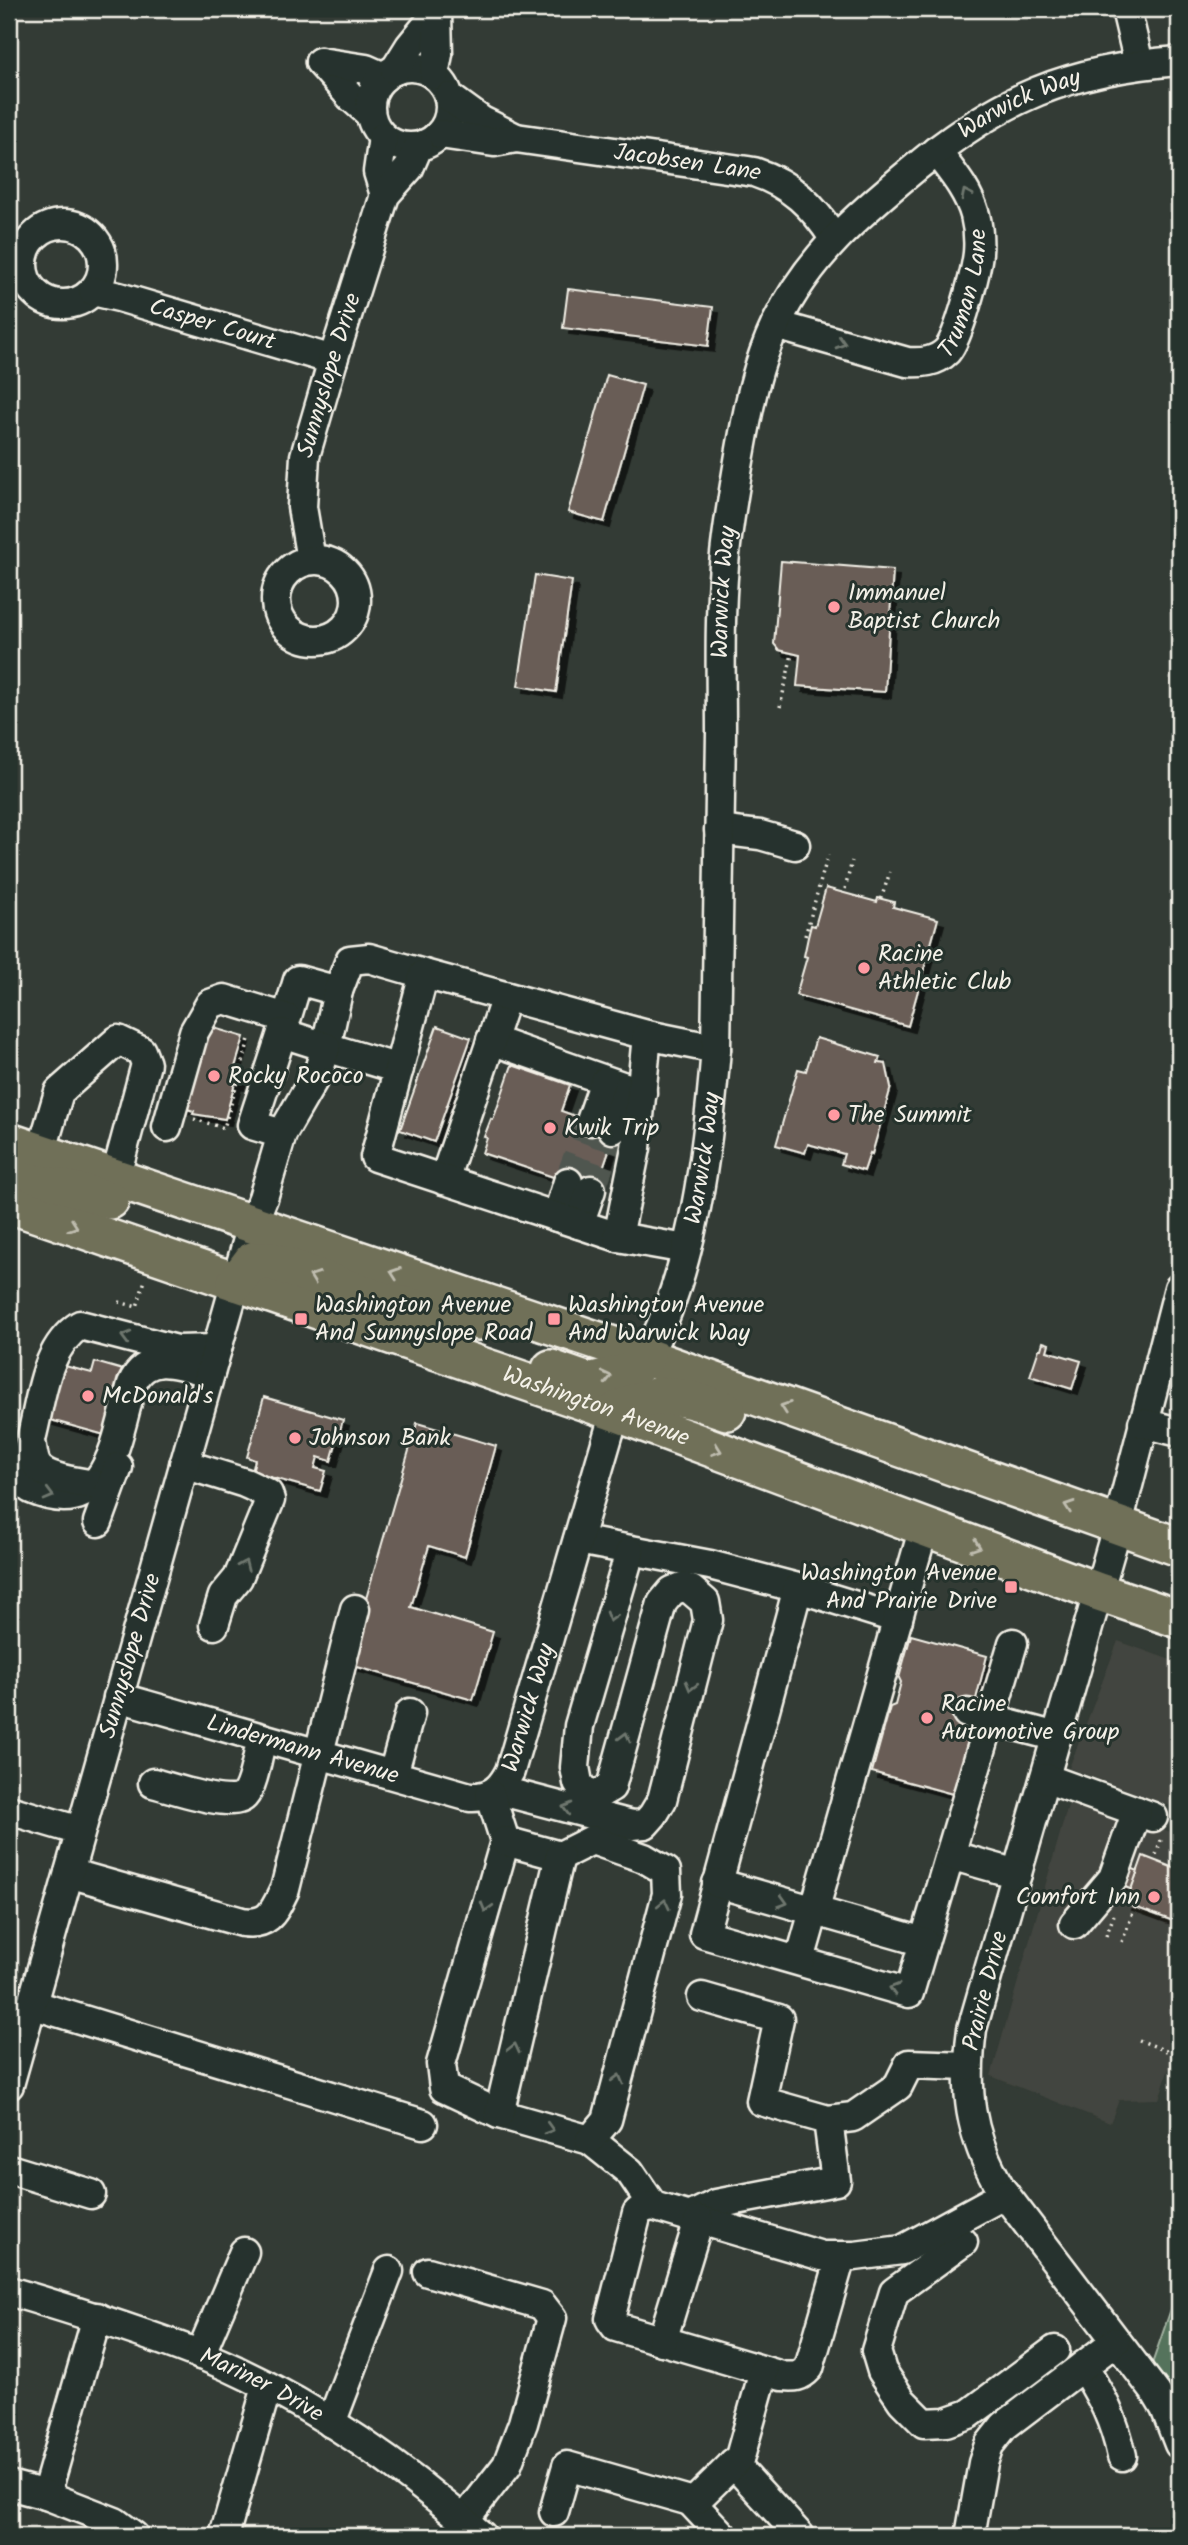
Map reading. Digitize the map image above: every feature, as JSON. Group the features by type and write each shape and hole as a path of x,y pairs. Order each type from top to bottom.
{"main road":[{"path":"25,1148 646,1357 1179,1547"},
{"path":"9,1178 92,1195 188,1229 203,1231 226,1226 252,1225"},
{"name":"Washington Avenue","path":"9,1204 615,1412 1099,1592 1179,1619"},
{"path":"236,1282 252,1261 259,1259 410,1308 477,1321 548,1325"},
{"path":"402,1339 427,1331 446,1334 588,1382 630,1372 646,1357"},
{"path":"615,1412 631,1402 662,1396 690,1398 806,1438 874,1438"}],"street":[{"path":"1126,9 1139,64"},
{"path":"377,125 370,100 375,87 390,73 437,13 442,86 450,111 447,124 429,140 407,147 395,144 377,125 351,97 320,62 390,73 409,67 422,69 442,86"},
{"name":"Warwick Way","path":"646,1357 662,1328 685,1249 701,1181 710,1125 716,1049 724,566 749,403 761,359 776,325 808,270 835,238 853,219 936,151 983,117 1032,92 1074,77 1139,64 1179,61"},
{"name":"Jacobsen Lane","path":"442,86 482,121 516,138 763,175 789,187 811,206 835,238"},
{"name":"Sunnyslope Drive","path":"377,125 379,173 386,195"},
{"name":"Jacobsen Lane","path":"429,140 494,142 516,138"},
{"name":"Sunnyslope Drive","path":"311,560 302,507 305,456 386,195 429,140"},
{"name":"Truman Lane","path":"776,325 907,362 934,360 946,352 954,341 974,271 978,234 969,198 936,151"},
{"name":"Casper Court","path":"93,291 333,360"},
{"path":"719,830 760,835 795,845"},
{"name":"Sunnyslope Drive","path":"9,2085 16,2029 31,2004 252,1225 282,1134 320,1070 338,991 350,960 369,958 424,974"},
{"path":"685,1249 618,1237 375,1157 424,974 647,1035 716,1049"},
{"path":"282,1134 252,1125 298,980 338,991"},
{"path":"444,1180 506,997"},
{"path":"167,1127 194,1032 209,1004 224,999 326,1047 399,1069"},
{"path":"602,1125 625,1087 647,1035"},
{"path":"25,1148 59,1092 118,1040 141,1051 146,1063 116,1179"},
{"path":"491,1040 625,1087"},
{"path":"618,1237 636,1148 625,1087"},
{"path":"568,1221 580,1186"},
{"name":"Prairie Drive","path":"1179,1288 1172,1343 1143,1423 1099,1592 972,2029 967,2066 969,2103 977,2139 991,2173 1156,2393 1179,2444"},
{"path":"80,1325 213,1361 160,1362 147,1366 136,1375 110,1461 96,1485 63,1499 31,1489 25,1464 50,1362 58,1346 71,1331 80,1325"},
{"path":"98,1522 114,1481 147,1366"},
{"name":"Warwick Way","path":"494,1792 510,1771 615,1412"},
{"path":"1143,1423 1179,1432"},
{"path":"184,1464 268,1493 270,1500 238,1578 223,1596 214,1625"},
{"path":"800,1961 924,1527"},
{"path":"578,1540 630,1552 710,1565 798,1588 898,1619"},
{"name":"Lindermann Avenue","path":"118,1697 470,1797 494,1792 632,1825 645,1824 662,1800 708,1620 705,1602 691,1590 682,1587 672,1591 662,1603 611,1787 597,1795 584,1791 578,1783 575,1767 579,1726 630,1552"},
{"path":"798,1588 704,1934 909,1993 950,1855 979,1717 994,1673 1013,1643"},
{"path":"69,1872 242,1922 256,1924 273,1914 285,1889 355,1609"},
{"path":"393,1774 410,1713"},
{"path":"979,1717 1057,1737"},
{"path":"153,1783 220,1800 237,1801 244,1797 249,1787 262,1738"},
{"path":"1045,1778 1145,1814 1113,1878 1074,1924"},
{"path":"494,1792 505,1841 441,2064 444,2088 499,2114 590,2140 630,2172 653,2206 822,2256 877,2254 904,2249 1005,2194"},
{"path":"9,1810 80,1831"},
{"path":"505,1841 560,1856 592,1840 644,1858 666,1871 667,1894 607,2120 590,2140"},
{"path":"950,1855 1017,1874"},
{"path":"499,2114 560,1856"},
{"path":"717,1884 924,1942"},
{"path":"702,1997 779,2019 761,2101 828,2120 853,2117 879,2100 898,2086 909,2064 967,2066"},
{"path":"31,2004 423,2124"},
{"path":"662,2341 694,2218 716,2204 836,2181 828,2120"},
{"path":"9,2169 91,2194"},
{"path":"653,2206 637,2213 610,2319 616,2327 764,2371 795,2378 803,2375 809,2368 841,2257"},
{"path":"963,2242 894,2292 876,2351 882,2371 902,2401 925,2423 946,2422 969,2414 1055,2350"},
{"path":"904,2249 905,2265 913,2278"},
{"path":"200,2355 244,2252"},
{"path":"331,2423 388,2271"},
{"path":"428,2272 542,2305 552,2318 523,2423 507,2465 473,2528"},
{"name":"Mariner Drive","path":"9,2291 96,2317 200,2355 267,2387 361,2442 433,2494 473,2528"},
{"path":"46,2495 96,2317"},
{"path":"970,2536 983,2463 989,2445 1004,2426 1116,2341"},
{"path":"1083,2366 1109,2410 1116,2427 1122,2456"},
{"path":"554,2512 567,2466 690,2501 696,2500 740,2457 764,2371"},
{"path":"225,2536 267,2387"},
{"path":"733,2463 800,2536"},
{"path":"9,2485 46,2495 114,2522 134,2536"},
{"path":"690,2501 723,2536"}],"path":[{"path":"780,707 792,654"},
{"path":"805,936 828,855"},
{"path":"845,889 852,861"},
{"path":"881,898 890,872"},
{"path":"241,1069 249,1039"},
{"path":"194,1119 224,1128 237,1084"},
{"path":"119,1302 136,1307 146,1275"},
{"path":"1106,1936 1117,1906"},
{"path":"1122,1942 1135,1907"},
{"path":"1139,2040 1179,2056"}],"shaded area":[{"path":"1118,1641 1179,1663 1179,1809 1069,1768"},
{"path":"1071,1795 1179,1835 1179,2071 1169,2068 1159,2099 1119,2100 1110,2123 991,2076"}],"green space":[{"path":"1179,2286 1179,2392 1170,2388 1152,2364"}],"building":[{"path":"568,289 713,307 708,346 563,328"},
{"path":"607,375 643,385 604,522 568,512"},
{"name":"Immanuel Baptist Church","path":"781,561 893,570 885,692 797,686 800,655 779,650 774,644"},
{"path":"535,575 572,581 556,692 518,686"},
{"name":"Racine Athletic Club","path":"826,888 877,902 878,898 894,902 893,907 938,919 908,1026 796,995 807,957 804,956 811,925 815,926"},
{"name":"Rocky Rococo","path":"207,1026 244,1037 235,1067 242,1069 238,1084 235,1083 225,1119 193,1114 194,1111 180,1107"},
{"path":"437,1026 471,1038 434,1142 400,1130"},
{"name":"The Summit","path":"816,1038 880,1057 878,1063 886,1064 891,1087 872,1154 870,1153 864,1171 841,1164 844,1154 808,1144 805,1153 776,1145 798,1069 806,1071"},
{"name":"Kwik Trip","path":"512,1065 570,1085 561,1111 616,1130 595,1191 482,1153 487,1138 484,1137 491,1119 493,1120"},
{"path":"1043,1342 1049,1344 1047,1351 1081,1361 1072,1389 1030,1376"},
{"name":"McDonald's","path":"95,1362 130,1372 112,1437 47,1419 61,1365 92,1373"},
{"name":"Johnson Bank","path":"264,1397 343,1420 331,1461 318,1457 315,1468 326,1471 320,1491 252,1472 255,1460 247,1457"},
{"path":"417,1423 496,1446 465,1557 429,1546 411,1607 493,1632 473,1700 347,1664"},
{"name":"Racine Automotive Group","path":"911,1635 987,1656 974,1701 979,1731 960,1796 872,1772 890,1707 895,1705 901,1682 899,1678"},
{"path":"1105,1856 1138,1871 1131,1889 1096,1879"},
{"name":"Comfort Inn","path":"1143,1856 1179,1870 1179,1923 1126,1904"}],"tunnel":[{"path":"568,1182 591,1121"},
{"path":"591,1190 613,1129"}],"place":[{"name":"Immanuel Baptist Church","path":"834,607"},
{"name":"Racine Athletic Club","path":"864,968"},
{"name":"Rocky Rococo","path":"214,1076"},
{"name":"The Summit","path":"834,1115"},
{"name":"Kwik Trip","path":"550,1128"},
{"name":"Washington Avenue And Sunnyslope Road","path":"301,1319"},
{"name":"Washington Avenue And Warwick Way","path":"554,1319"},
{"name":"McDonald's","path":"88,1396"},
{"name":"Johnson Bank","path":"295,1438"},
{"name":"Washington Avenue And Prairie Drive","path":"1011,1587"},
{"name":"Racine Automotive Group","path":"927,1718"},
{"name":"Comfort Inn","path":"1154,1897"}]}
